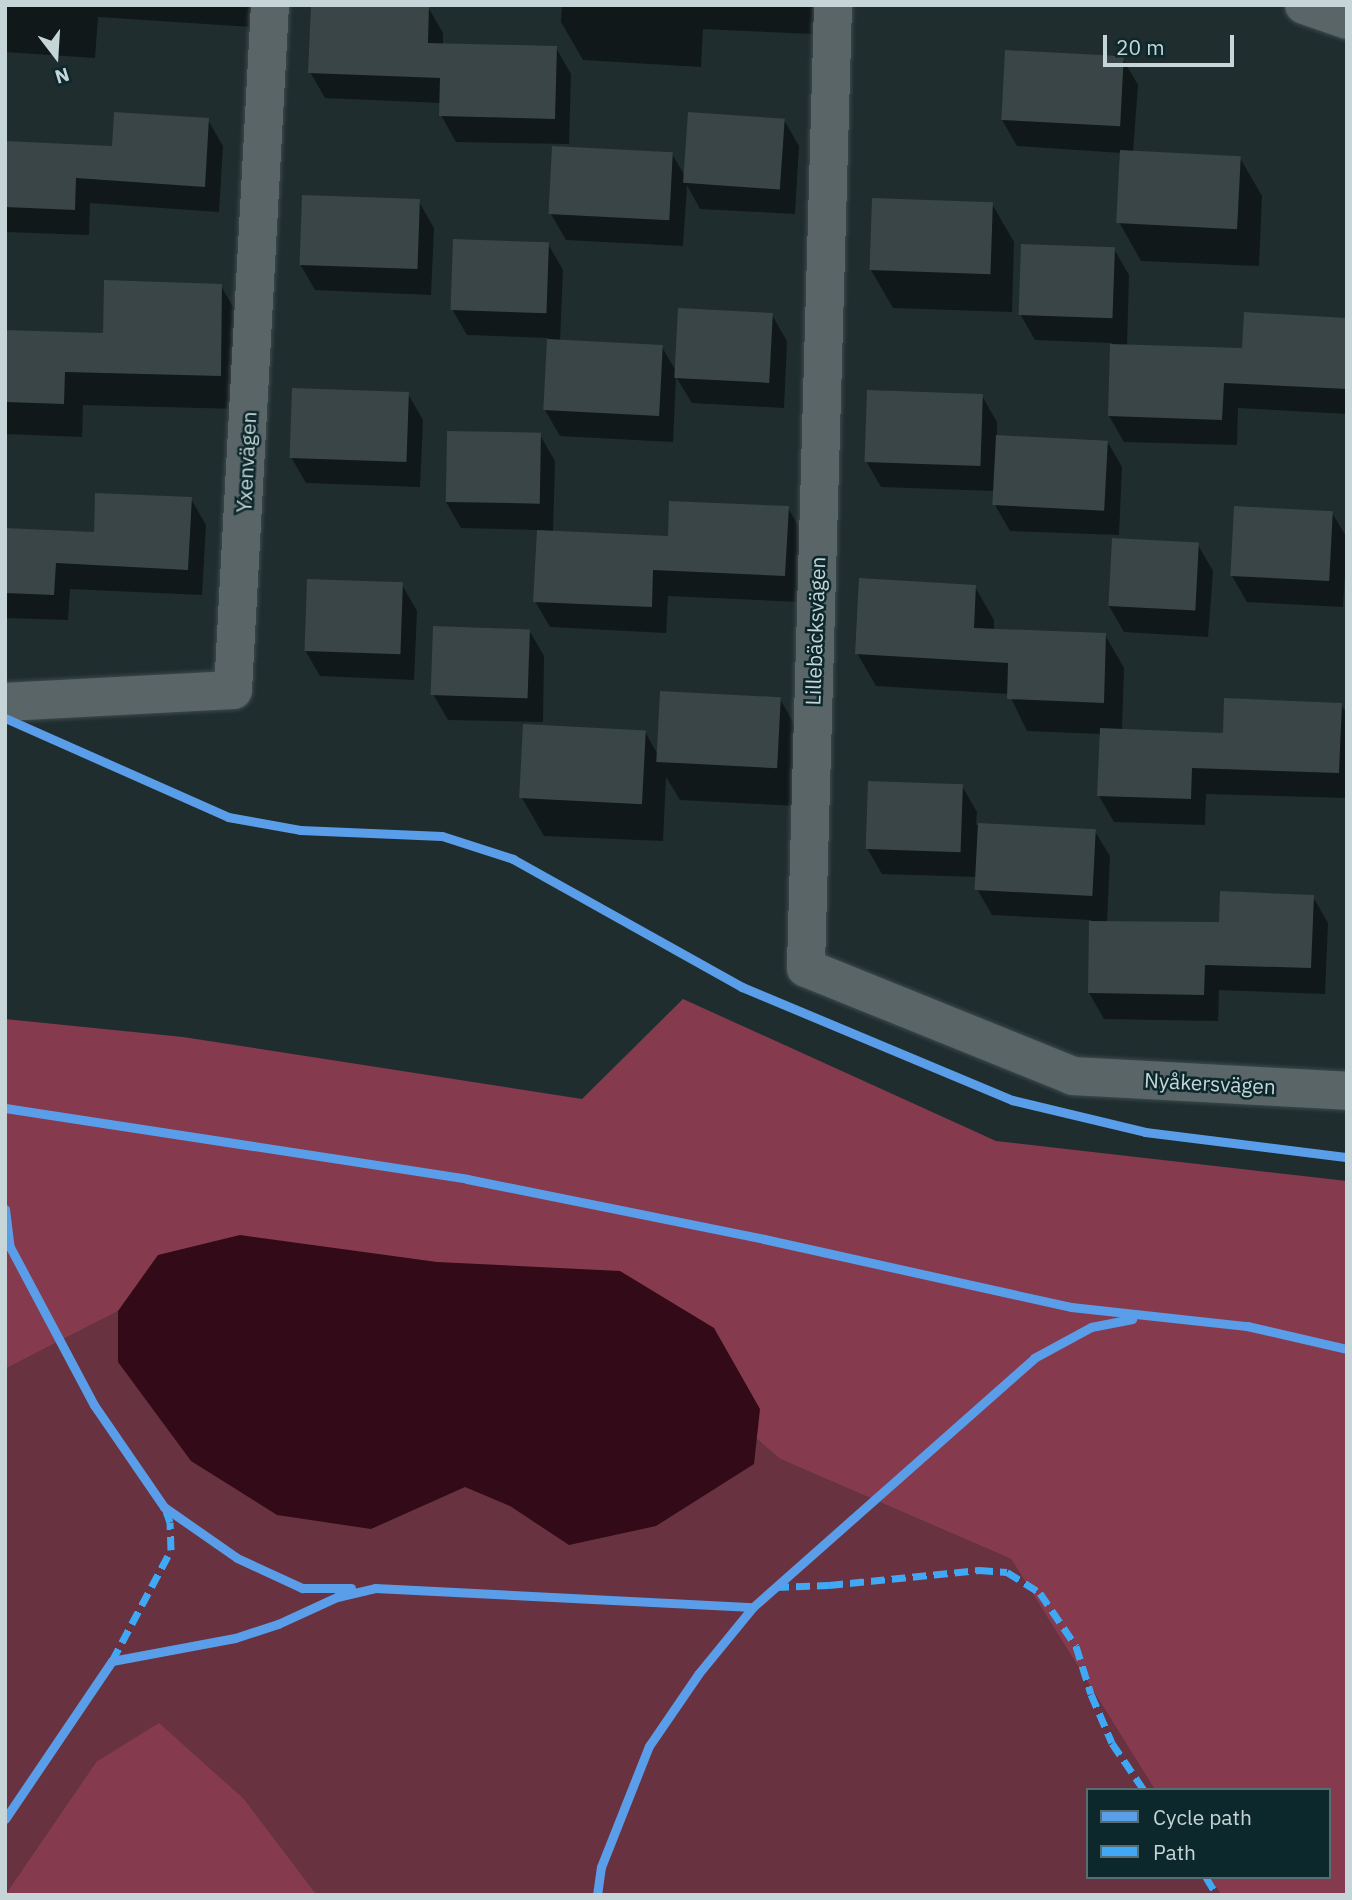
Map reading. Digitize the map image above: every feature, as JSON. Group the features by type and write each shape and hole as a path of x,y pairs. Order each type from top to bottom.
{"street":[{"name":"Yxenvägen","path":"5,702 233,690 270,5"},
{"name":"Lillebäcksvägen","path":"833,5 806,968 1073,1076"},
{"path":"1304,5 1347,20"},
{"name":"Nyåkersvägen","path":"1073,1076 1347,1091"}],"shaded area":[{"path":"683,999 996,1141 1347,1181 1347,1895 1221,1895 1211,1879 1331,1879 1331,1788 1154,1788 1011,1559 780,1459 619,1320 173,1283 5,1369 5,1019 183,1037 582,1099"},
{"path":"240,1235 437,1262 620,1271 714,1328 760,1409 754,1464 656,1526 569,1545 510,1506 465,1487 371,1529 277,1515 191,1461 118,1362 118,1311 158,1255"},
{"path":"173,1283 619,1320 780,1459 1011,1559 1154,1788 1086,1788 1086,1879 1211,1879 1221,1895 317,1895 245,1800 96,1762 5,1895 5,1369"},
{"path":"159,1723 245,1800 317,1895 5,1895 96,1762"}],"building":[{"path":"311,5 429,5 428,43 557,46 555,119 439,116 440,78 308,73"},
{"path":"1005,50 1124,56 1120,126 1001,120"},
{"path":"114,112 209,118 205,187 76,178 75,210 5,207 5,141 112,146"},
{"path":"688,112 785,119 780,190 683,183"},
{"path":"552,146 673,152 669,220 548,214"},
{"path":"1120,150 1241,156 1237,229 1116,223"},
{"path":"302,195 420,199 417,269 300,265"},
{"path":"872,198 993,202 990,274 869,270"},
{"path":"453,239 549,242 546,313 451,310"},
{"path":"1021,244 1115,247 1112,318 1019,315"},
{"path":"104,280 222,284 221,376 65,372 64,404 5,402 5,330 103,333"},
{"path":"678,308 773,313 769,383 674,378"},
{"path":"1244,312 1347,318 1347,389 1224,383 1222,420 1108,416 1110,344 1242,348"},
{"path":"547,339 663,345 659,416 543,410"},
{"path":"292,388 409,392 406,462 290,458"},
{"path":"867,390 983,394 980,466 864,462"},
{"path":"447,431 541,433 540,504 446,502"},
{"path":"996,435 1108,441 1104,511 992,505"},
{"path":"95,493 192,497 188,570 56,563 54,595 5,593 5,528 94,532"},
{"path":"669,501 789,506 785,576 653,570 652,607 533,602 537,530 668,536"},
{"path":"1234,506 1333,511 1329,581 1230,576"},
{"path":"1112,538 1199,543 1195,610 1108,606"},
{"path":"859,578 976,585 974,628 1106,633 1104,703 1007,699 1008,663 855,654"},
{"path":"307,579 403,582 400,654 304,651"},
{"path":"433,626 530,629 528,698 431,695"},
{"path":"660,691 781,697 777,768 656,762"},
{"path":"1224,698 1342,703 1339,773 1192,768 1191,799 1097,796 1100,728 1223,733"},
{"path":"523,724 646,730 642,804 519,798"},
{"path":"868,781 963,784 961,852 866,849"},
{"path":"978,823 1096,829 1092,896 974,890"},
{"path":"1220,891 1314,895 1311,968 1205,965 1204,995 1088,993 1089,921 1219,922"}],"marked path":[{"path":"112,1661 171,1550 170,1522 166,1511"},
{"path":"775,1587 829,1585 979,1570 1007,1572 1040,1593 1076,1646 1091,1694 1112,1743 1143,1788"},
{"path":"1207,1879 1217,1895"}],"cycle path":[{"path":"5,718 228,817 300,830 442,836 513,859 742,987 1012,1100 1145,1132 1347,1157"},
{"path":"5,1108 467,1179 764,1239 1071,1307 1247,1326 1347,1349"},
{"path":"5,1209 10,1247 94,1405 164,1507 237,1558 302,1588 351,1588"},
{"path":"597,1895 601,1867 649,1746 699,1673 753,1607 1034,1358 1091,1327 1132,1319"},
{"path":"5,1819 112,1661 235,1638 278,1624 337,1597 375,1588 753,1607"}]}
